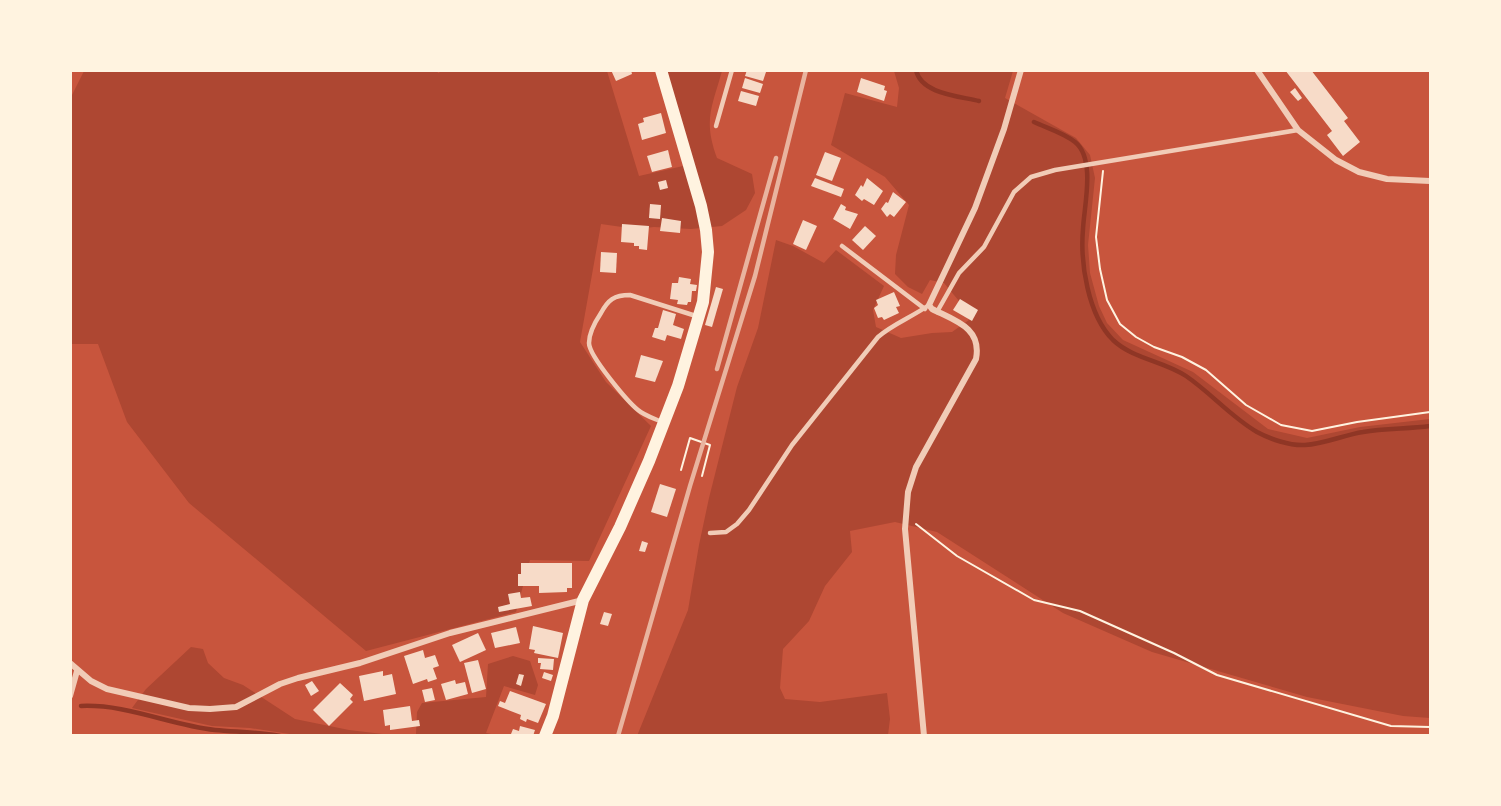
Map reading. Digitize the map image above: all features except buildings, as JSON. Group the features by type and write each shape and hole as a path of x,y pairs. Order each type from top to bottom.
{"main road":[{"path":"545,735 553,716 583,600 624,517 664,423 678,386 699,316 707,279 708,252 701,206 661,70"}],"street":[{"path":"924,735 919,700 905,514 908,492 916,467 976,359 978,347 975,336 965,327 927,307 978,199 1004,129 1021,70"},
{"path":"1257,70 1298,130 1336,160 1359,172 1387,179 1431,181"},
{"path":"70,663 91,681 107,688 189,708 210,709 236,706 280,684 298,678 360,663 450,633 583,600"},
{"path":"70,696 77,671"}],"lane":[{"path":"716,126 732,70"},
{"path":"937,312 959,273 984,247 1014,192 1031,177 1103,162 1298,130"},
{"path":"710,533 726,532 743,517 792,445 878,337 927,307 842,246"},
{"path":"664,423 639,411 600,366 589,346 595,322 607,302 621,295 630,295 699,316"}],"path":[{"path":"1103,162 1096,237 1100,269 1107,300 1120,324 1136,337 1206,370 1246,405 1281,425 1312,431 1431,412"},
{"path":"681,470 690,438 710,445 702,477"},
{"path":"905,514 957,556 1034,600 1080,611 1217,675 1391,726 1431,727"}],"shaded area":[{"path":"437,70 438,73 445,70 607,71 639,176 692,164 667,71 722,71 710,114 710,133 713,145 717,158 752,174 755,193 746,210 722,226 691,229 654,227 636,229 601,224 580,342 606,382 651,426 589,561 530,560 516,612 366,651 189,503 127,422 98,344 71,344 71,97 84,71"},
{"path":"894,71 1013,71 1005,98 1076,138 1090,155 1095,178 1088,245 1090,273 1099,306 1107,323 1123,340 1193,372 1268,429 1307,438 1360,427 1430,419 1430,718 1403,716 1307,697 1152,652 1063,613 937,532 895,522 850,531 852,552 825,586 809,621 783,649 780,688 785,699 820,702 887,693 890,719 888,735 637,736 688,610 709,498 737,387 758,328 776,240 793,246 824,263 836,250 884,286 873,310 876,327 901,338 952,332 969,320 959,301 944,283 930,280 922,294 908,287 895,274 896,255 909,205 885,177 831,145 845,93 897,107 899,88"},
{"path":"191,647 203,649 208,663 224,678 243,685 295,719 349,730 391,735 296,735 250,728 212,726 132,708 146,689"},
{"path":"513,656 530,661 538,685 535,695 504,686 486,733 496,735 391,735 416,734 417,712 422,703 486,697 488,664"}],"waterway":[{"path":"916,70 919,78 933,89 979,101"},
{"path":"1034,122 1071,139 1081,150 1085,160 1087,183 1082,243 1085,272 1097,317 1113,340 1130,352 1186,376 1257,432 1287,443 1312,444 1363,432 1430,426"},
{"path":"81,706 132,711 215,730 280,736"}],"railway":[{"path":"618,736 690,486 755,276 806,70"},
{"path":"717,369 776,158"}]}
